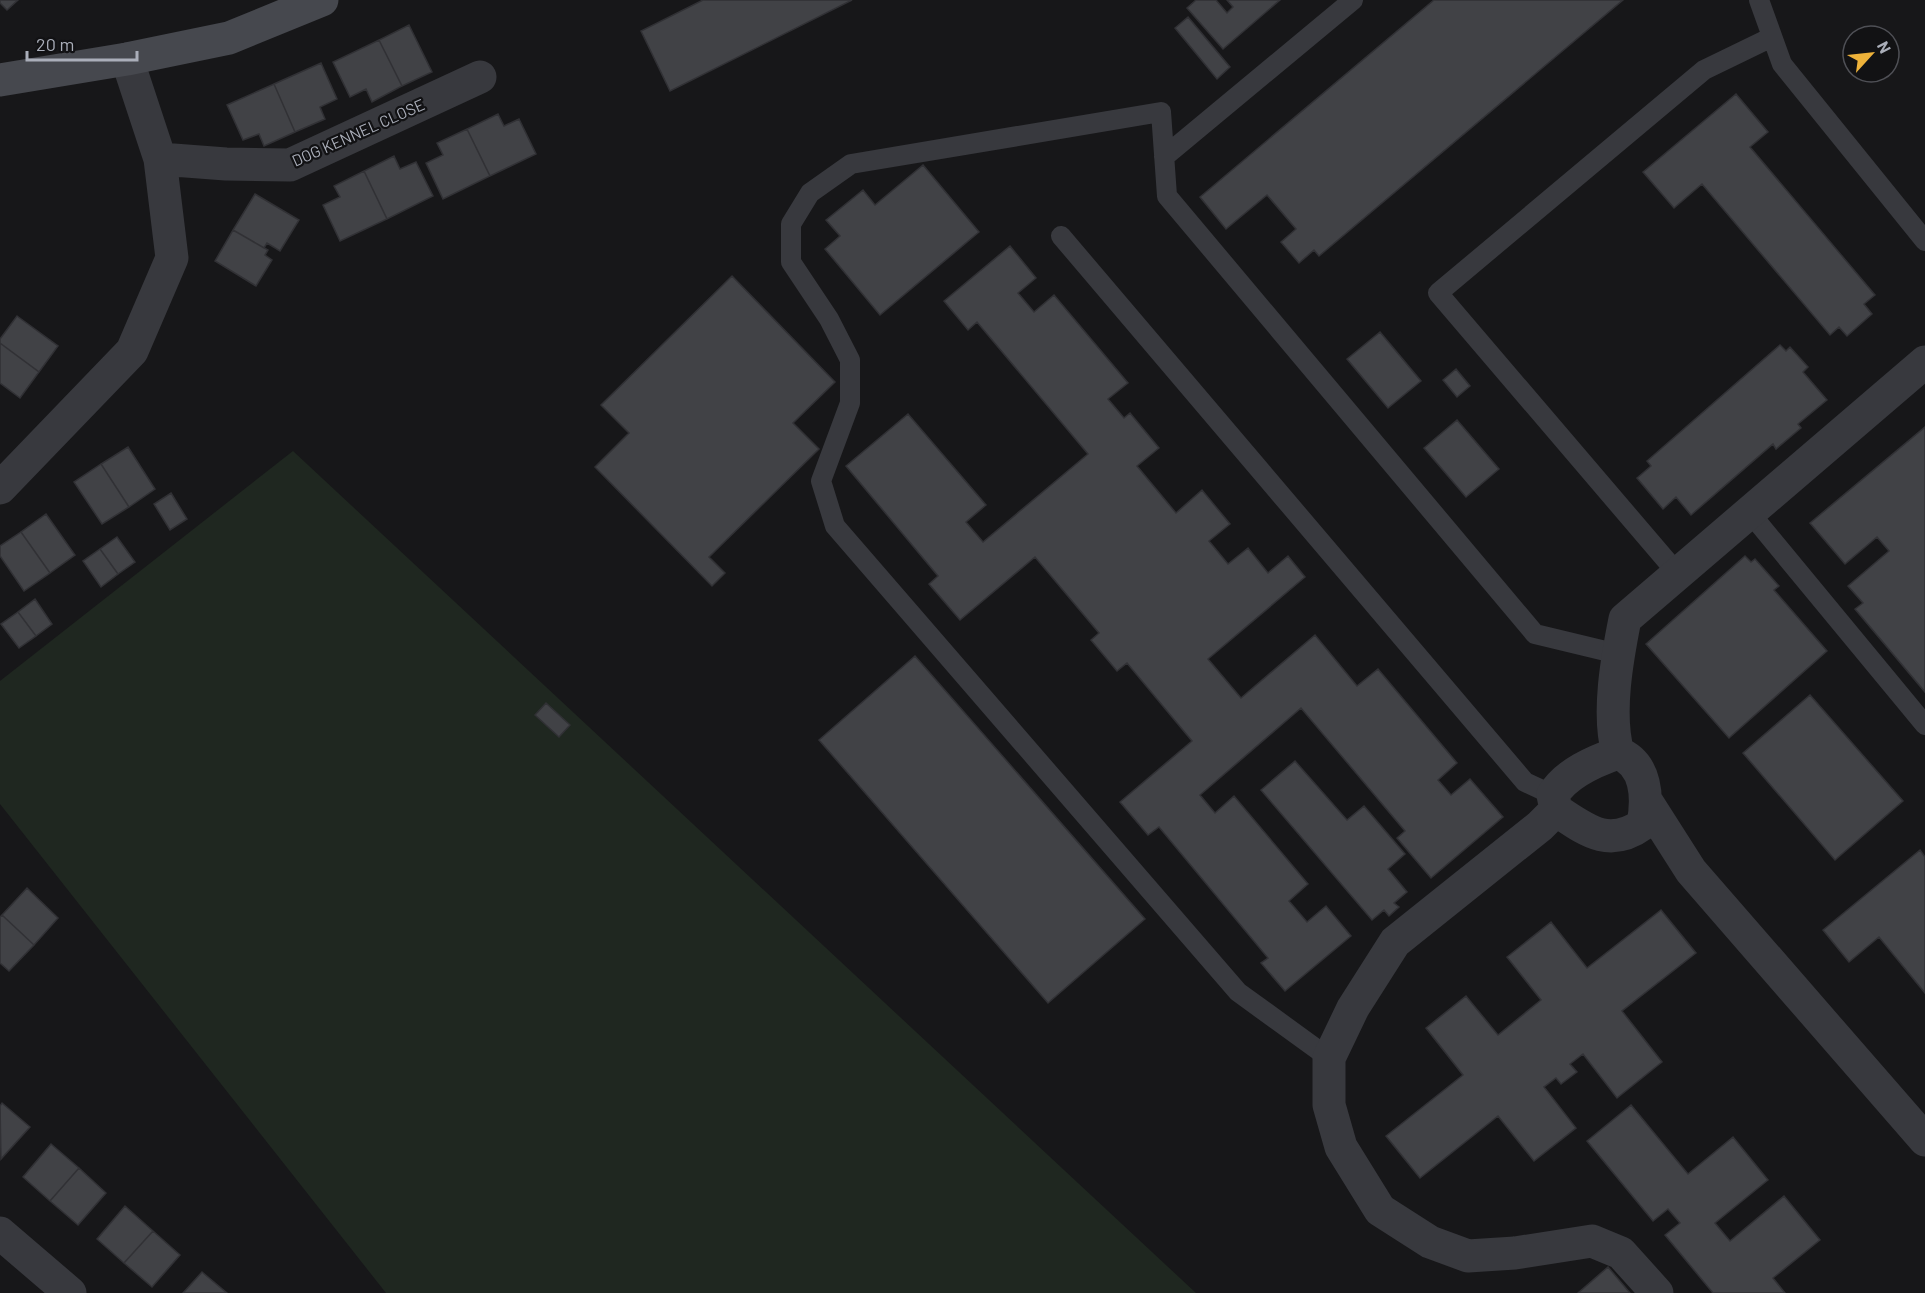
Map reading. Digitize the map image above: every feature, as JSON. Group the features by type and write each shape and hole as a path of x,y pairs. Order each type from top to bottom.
{"street":[{"path":"0,80 127,59 229,38 322,0"},
{"path":"0,488 132,351 172,258 160,159 127,59"},
{"name":"DOG KENNEL CLOSE","path":"160,159 226,164 290,165 480,77"},
{"path":"1618,753 1613,734 1618,654 1625,619 1925,362"},
{"path":"1657,1293 1621,1253 1592,1241 1515,1253 1468,1256 1430,1242 1380,1210 1341,1147 1329,1105 1329,1058 1353,1008 1395,942 1540,826 1555,802 1560,783 1599,760 1618,753 1629,757 1639,769 1647,802 1691,871 1925,1140"},
{"path":"1555,802 1587,831 1606,836 1630,833 1643,824 1647,802"},
{"path":"0,1233 70,1293"}],"lane":[{"path":"1164,157 1353,0"},
{"path":"1759,0 1782,64 1925,241"},
{"path":"1678,574 1438,293 1704,69 1772,37"},
{"path":"1329,1058 1238,992 835,526 821,481 850,404 850,360 829,319 791,262 791,224 810,193 851,164 1161,112 1167,196 1535,634 1618,654"},
{"path":"1062,236 1525,782 1555,802"},
{"path":"1750,513 1925,725"}],"shaded area":[{"path":"293,451 1196,1293 386,1293 0,804 0,681"}],"building":[{"path":"0,0 18,0 7,10"},
{"path":"703,0 852,0 670,91 641,31"},
{"path":"1196,0 1216,0 1227,13 1233,7 1227,0 1280,0 1223,49 1187,8"},
{"path":"1434,0 1623,0 1319,256 1314,250 1299,263 1281,242 1296,229 1267,195 1226,229 1200,197"},
{"path":"1188,17 1230,67 1217,79 1175,28"},
{"path":"409,25 432,72 402,86 379,40"},
{"path":"379,40 402,86 372,102 366,89 350,97 333,62"},
{"path":"321,63 337,99 320,107 325,119 295,132 274,84"},
{"path":"274,84 295,132 264,146 259,134 243,140 227,105"},
{"path":"1736,94 1768,132 1750,147 1875,295 1864,304 1872,314 1847,336 1839,327 1830,335 1702,184 1674,208 1643,172"},
{"path":"498,114 504,126 519,119 536,154 490,176 467,129"},
{"path":"467,129 490,176 443,199 426,163 443,155 437,143"},
{"path":"394,156 400,169 416,162 433,196 387,219 364,171"},
{"path":"923,165 979,232 880,315 825,249 840,236 826,220 863,190 875,205"},
{"path":"364,171 387,219 340,241 323,205 340,197 334,186"},
{"path":"255,194 299,220 280,251 267,243 264,248 233,230"},
{"path":"233,230 268,250 265,255 272,260 256,286 215,261"},
{"path":"1010,246 1036,278 1018,293 1034,312 1054,295 1128,383 1108,399 1124,418 1130,413 1159,448 1137,466 1176,513 1202,490 1230,524 1209,541 1228,564 1248,548 1268,573 1288,556 1305,577 1208,659 1241,698 1315,635 1357,686 1378,669 1457,763 1438,780 1451,795 1470,779 1503,817 1431,878 1397,838 1405,831 1301,708 1200,795 1215,813 1234,796 1308,884 1289,901 1307,922 1326,906 1351,936 1285,991 1261,963 1268,958 1159,827 1148,835 1120,802 1192,741 1127,663 1117,671 1091,640 1099,633 1035,557 960,620 929,584 938,576 846,466 908,414 986,505 966,522 983,542 1088,454 977,322 968,330 944,301"},
{"path":"732,276 835,382 793,423 819,449 709,557 725,573 712,586 595,467 629,433 601,405"},
{"path":"17,316 58,346 39,372 0,343 0,339"},
{"path":"1380,332 1421,381 1388,408 1347,359"},
{"path":"0,343 39,372 20,398 0,383"},
{"path":"1780,345 1786,351 1790,347 1808,367 1803,372 1827,400 1798,424 1801,428 1776,449 1773,444 1691,515 1676,497 1663,509 1637,478 1651,466 1647,461"},
{"path":"1456,369 1470,386 1457,397 1443,380"},
{"path":"1457,420 1499,469 1466,497 1424,448"},
{"path":"1925,427 1925,692 1855,609 1863,603 1848,586 1889,551 1877,537 1845,564 1810,523"},
{"path":"128,447 155,489 129,507 101,464"},
{"path":"101,464 129,507 102,524 74,482"},
{"path":"171,493 187,519 170,530 154,504"},
{"path":"46,514 75,555 50,573 21,532"},
{"path":"21,532 50,573 24,591 0,556 0,546"},
{"path":"117,537 135,562 118,574 100,549"},
{"path":"100,549 118,574 101,587 83,561"},
{"path":"1745,556 1751,562 1755,559 1779,586 1774,590 1827,651 1729,738 1646,644"},
{"path":"35,599 52,624 36,636 18,612"},
{"path":"18,612 36,636 19,648 1,624"},
{"path":"915,656 1145,919 1048,1003 819,740"},
{"path":"1810,695 1903,801 1835,860 1743,753"},
{"path":"546,703 570,725 559,737 535,715"},
{"path":"1295,761 1347,820 1364,806 1405,854 1388,869 1407,892 1394,903 1399,907 1389,916 1384,910 1372,920 1261,790"},
{"path":"1920,850 1925,857 1925,993 1879,937 1849,962 1823,930"},
{"path":"27,888 58,918 34,945 2,915"},
{"path":"1661,910 1696,953 1622,1011 1662,1062 1617,1098 1583,1054 1570,1064 1577,1072 1561,1084 1556,1078 1544,1087 1576,1128 1534,1161 1498,1116 1420,1178 1386,1136 1463,1075 1426,1028 1466,996 1498,1035 1541,1000 1507,957 1551,922 1587,968"},
{"path":"2,915 34,945 9,971 0,963 0,917"},
{"path":"2,1103 30,1127 1,1159 0,1106"},
{"path":"1631,1105 1688,1174 1733,1137 1768,1180 1715,1223 1730,1241 1784,1196 1820,1240 1773,1278 1785,1293 1713,1293 1665,1235 1680,1223 1668,1209 1653,1221 1587,1141"},
{"path":"51,1144 79,1168 50,1201 23,1177"},
{"path":"79,1168 106,1193 78,1225 50,1201"},
{"path":"125,1206 153,1231 124,1263 97,1239"},
{"path":"153,1231 180,1255 152,1287 124,1263"},
{"path":"1608,1267 1630,1293 1578,1293"},
{"path":"202,1272 227,1293 183,1293"}]}
